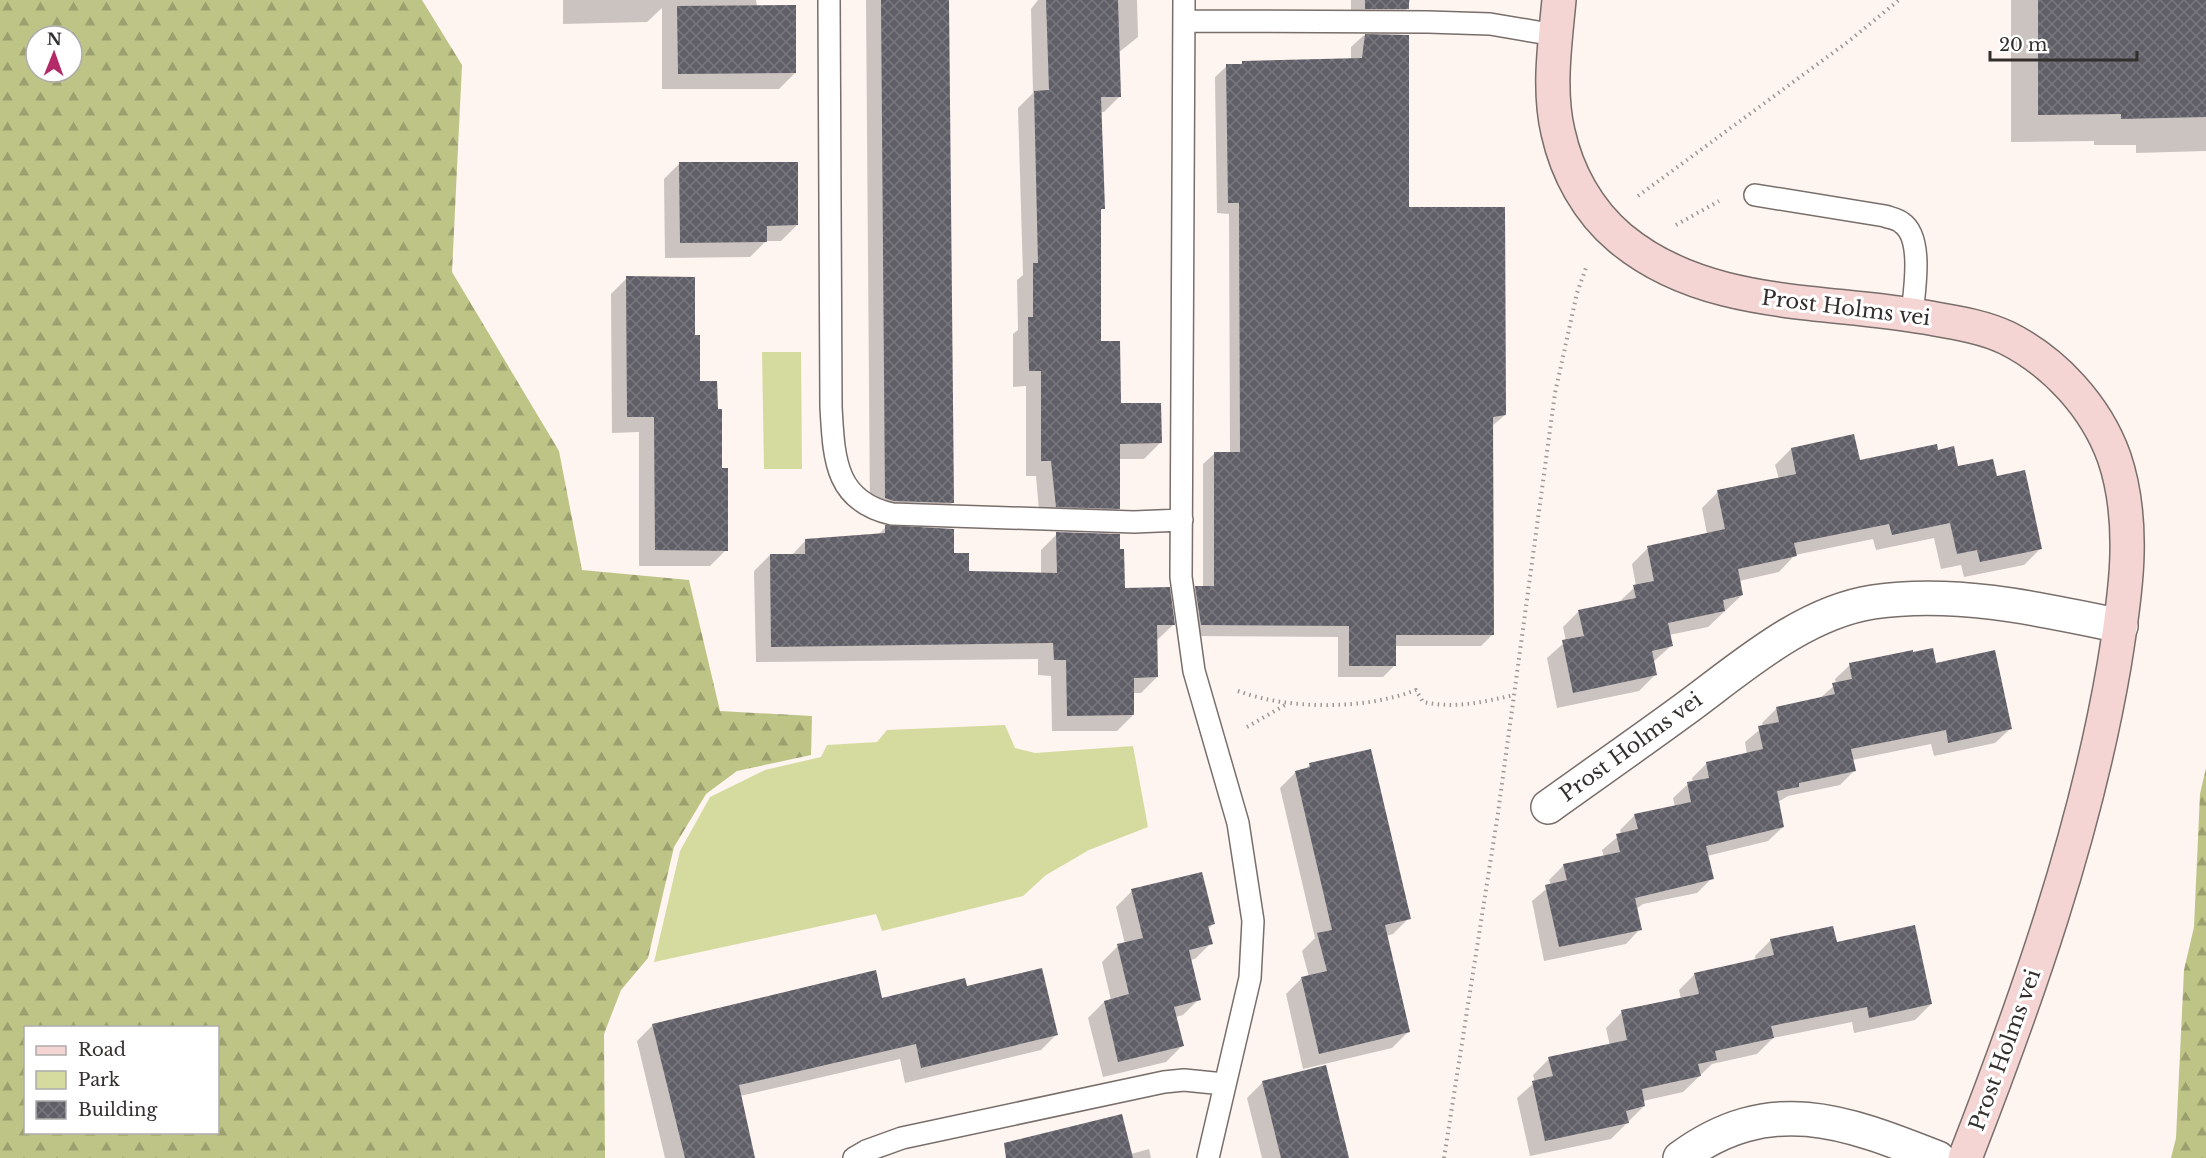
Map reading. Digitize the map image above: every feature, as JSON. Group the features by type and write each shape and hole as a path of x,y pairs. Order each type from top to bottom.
{"street":[{"name":"Prost Holms vei","path":"1559,0 1555,35 1554,107 1563,152 1571,174 1593,211 1630,246 1682,276 1719,288 1768,298 1955,322 2008,339 2058,374 2091,411 2115,460 2122,490 2127,550 2121,626 2094,762 2072,845 2033,974 1965,1158"},
{"name":"Prost Holms vei","path":"1548,807 1751,661 1799,630 1846,609 1898,600 1957,600 2041,609 2121,626"},
{"path":"1680,1158 1712,1138 1734,1129 1757,1122 1801,1117 1854,1127 1938,1158"}],"lane":[{"path":"829,0 831,407 833,442 844,483 855,498 872,510 892,514 1134,522 1182,520"},
{"path":"1184,0 1181,577 1189,644 1210,733 1233,801 1254,921 1250,978 1208,1158"},
{"path":"1184,21 1490,24 1555,35"},
{"path":"1755,195 1885,216 1902,222 1914,240 1916,251 1912,315"},
{"path":"854,1158 866,1151 910,1136 1153,1085 1184,1080 1224,1084"}],"path":[{"path":"1634,199 1849,41 1899,0"},
{"path":"1669,226 1677,225 1715,202 1755,195"},
{"path":"1444,1158 1514,695 1555,393 1577,293 1589,259"},
{"path":"1286,705 1398,697 1416,690 1423,702 1441,706 1458,706 1514,695"}],"green space":[{"path":"0,0 422,0 462,65 452,272 559,451 582,570 689,580 720,711 812,716 811,755 737,771 706,794 674,847 648,958 621,990 604,1034 605,1158 0,1158"},
{"path":"762,352 801,352 802,469 764,469"},
{"path":"1005,725 1015,748 1035,753 1133,746 1148,827 1089,850 1046,875 1023,896 882,931 876,914 654,962 680,851 710,797 765,770 821,757 827,745 877,742 887,730"},
{"path":"2206,768 2206,1158 2171,1158 2176,1138 2184,970 2194,927 2200,794"}],"building":[{"path":"881,0 949,0 954,503 894,501 885,498"},
{"path":"1046,0 1118,0 1121,97 1101,97 1105,209 1101,209 1101,341 1120,341 1121,403 1161,403 1162,443 1120,444 1120,509 1056,507 1051,461 1041,461 1041,371 1029,371 1028,317 1033,317 1033,263 1038,263 1034,91 1049,90"},
{"path":"1365,0 1409,0 1409,9 1365,9"},
{"path":"2038,0 2206,0 2206,117 2121,119 2121,114 2038,115"},
{"path":"796,5 796,73 678,74 677,6"},
{"path":"1365,34 1409,35 1409,207 1505,207 1506,415 1493,417 1494,635 1396,635 1396,666 1349,666 1349,626 1201,625 1195,586 1214,586 1214,452 1240,452 1239,203 1228,203 1226,64 1242,64 1242,61 1362,58"},
{"path":"679,162 798,162 798,225 767,226 767,242 680,243"},
{"path":"626,276 695,277 695,335 700,335 700,381 717,381 718,409 722,409 722,468 728,468 728,551 655,550 654,417 627,417"},
{"path":"1854,434 1860,460 1937,444 1938,450 1954,446 1958,466 1993,459 1997,476 2025,470 2042,549 1980,562 1977,550 1957,554 1950,523 1892,535 1889,524 1794,543 1797,556 1738,569 1743,595 1723,600 1725,611 1668,623 1673,646 1652,651 1657,675 1573,693 1562,640 1584,636 1578,610 1636,598 1633,585 1654,581 1647,546 1725,529 1717,490 1796,474 1791,448"},
{"path":"885,525 954,529 954,553 969,553 969,571 1057,573 1056,532 1120,534 1120,549 1124,549 1125,588 1170,587 1175,625 1157,625 1158,677 1134,678 1134,715 1067,716 1066,660 1054,660 1053,643 771,647 770,554 805,554 805,539 885,533"},
{"path":"1933,648 1936,663 1995,650 2012,729 1948,743 1946,730 1851,749 1856,771 1799,783 1799,787 1777,791 1784,827 1706,846 1714,879 1635,898 1642,930 1559,947 1545,885 1567,880 1563,864 1620,852 1616,834 1638,829 1634,814 1691,802 1687,782 1709,778 1706,762 1763,749 1758,726 1779,722 1776,707 1835,694 1832,683 1852,679 1849,663"},
{"path":"1371,749 1411,919 1385,925 1410,1032 1319,1054 1301,977 1327,971 1317,933 1332,930 1295,771 1310,767 1309,763"},
{"path":"1202,872 1215,924 1208,926 1213,944 1189,950 1201,1000 1174,1007 1184,1046 1118,1062 1104,1001 1129,994 1117,944 1143,938 1131,889"},
{"path":"1915,925 1932,1004 1869,1018 1867,1007 1771,1026 1774,1038 1715,1051 1717,1060 1698,1064 1701,1076 1642,1089 1645,1106 1626,1111 1629,1123 1545,1141 1532,1081 1553,1076 1548,1057 1627,1040 1621,1010 1699,994 1694,973 1774,955 1770,939 1833,926 1837,942"},
{"path":"1042,968 1058,1035 921,1068 916,1044 739,1085 755,1158 685,1158 652,1024 876,970 882,998 965,978 967,986"},
{"path":"1326,1065 1349,1158 1281,1158 1262,1081"},
{"path":"1122,1114 1133,1158 1006,1158 1004,1143"}]}
